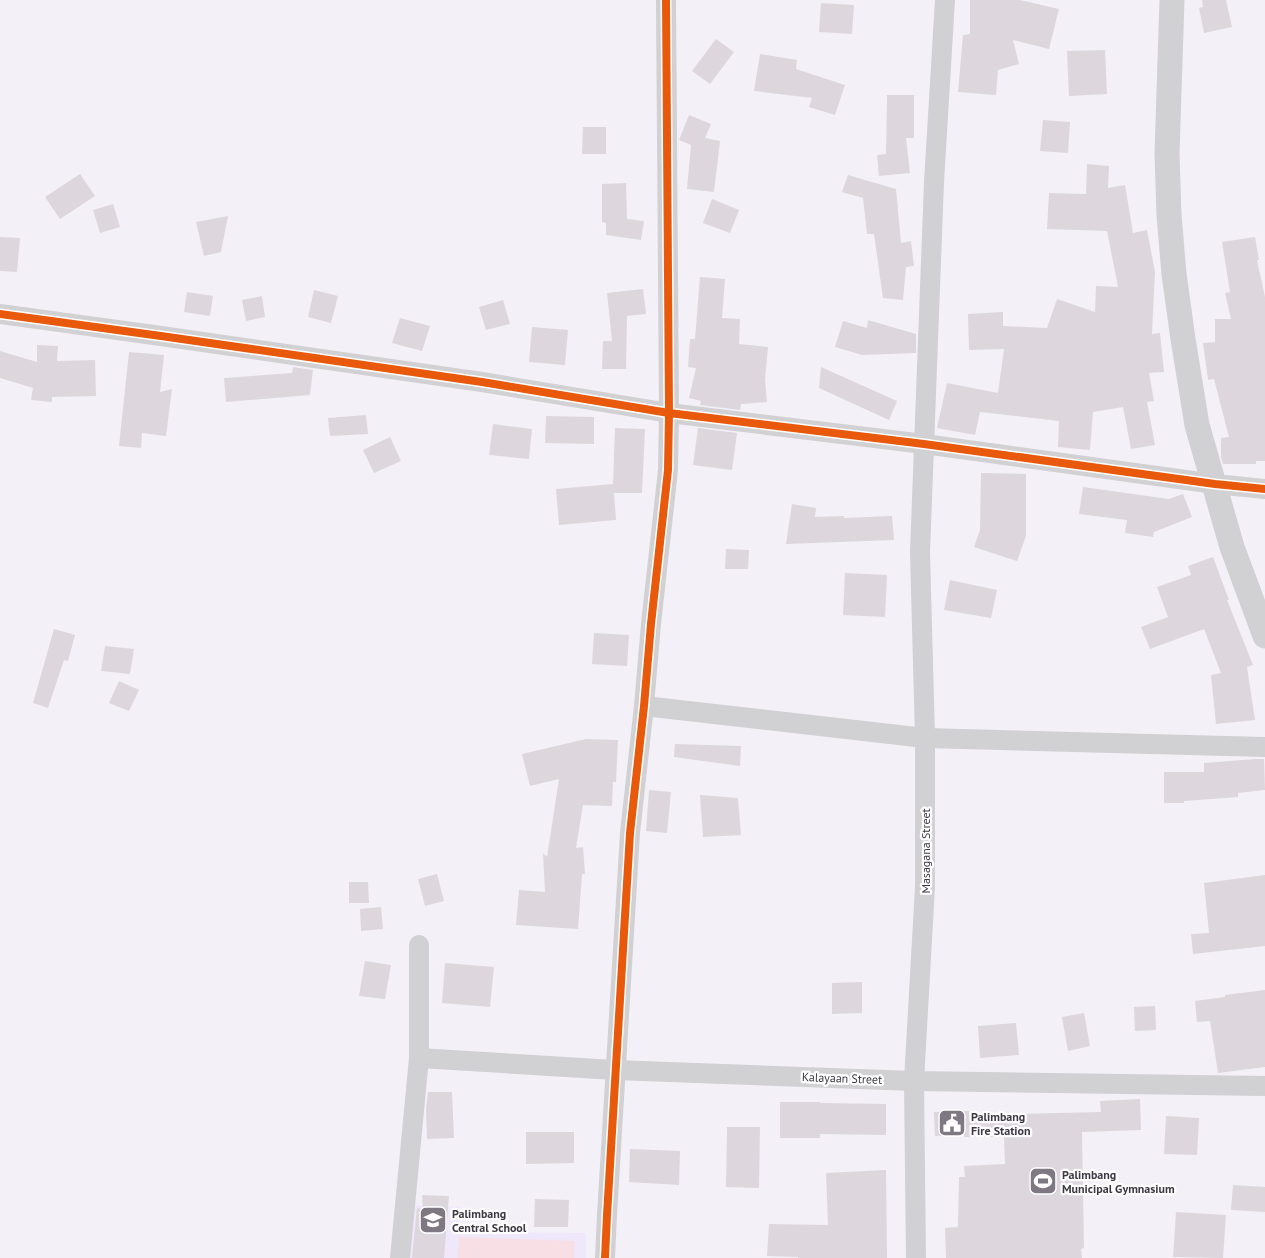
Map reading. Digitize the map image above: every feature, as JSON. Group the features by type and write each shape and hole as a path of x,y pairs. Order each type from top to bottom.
{"street":[{"path":"605,1258 606,1215 630,833 668,470 666,0"},
{"name":"Masagana Street","path":"916,1258 914,1081 925,888 925,738 920,552 934,182 945,0"},
{"path":"1172,0 1167,154 1169,215 1174,274 1197,425 1232,546 1265,636"},
{"path":"0,314 482,382 669,413 924,444 1215,484 1265,489"},
{"path":"644,706 925,738 1265,747"},
{"path":"400,1258 419,1058 419,945"},
{"name":"Kalayaan Street","path":"419,1058 615,1070 914,1081 1265,1086"}],"shaded area":[{"name":"Palimbang Central School","path":"408,1205 460,1207 459,1232 586,1233 586,1258 405,1258"},
{"path":"459,1237 575,1241 574,1258 458,1258"}],"building":[{"path":"970,0 1020,0 1059,9 1049,49 1013,40 1019,64 998,70 996,95 958,92 963,35 970,34"},
{"path":"1202,0 1226,0 1232,27 1204,33 1199,8 1203,7"},
{"path":"821,3 854,5 852,34 819,32"},
{"path":"716,39 734,52 710,84 692,71"},
{"path":"1105,50 1107,94 1069,96 1067,51"},
{"path":"760,54 797,60 796,69 845,85 835,115 809,107 812,98 754,91"},
{"path":"887,95 914,95 914,138 906,138 910,173 879,176 877,155 886,154"},
{"path":"689,115 711,124 705,138 720,141 714,192 687,189 691,145 679,140"},
{"path":"1043,120 1070,122 1068,153 1040,151"},
{"path":"583,127 606,127 606,154 582,154"},
{"path":"1087,164 1109,166 1108,188 1125,185 1133,233 1147,230 1155,272 1152,334 1160,333 1164,372 1149,373 1154,401 1147,402 1155,445 1131,449 1123,407 1093,412 1090,450 1058,447 1059,421 980,412 975,435 937,428 947,383 998,393 1004,349 969,350 968,314 1003,312 1003,326 1047,328 1057,299 1095,312 1096,286 1118,287 1107,231 1047,229 1049,193 1086,194"},
{"path":"80,174 95,196 60,219 45,197"},
{"path":"848,175 896,189 901,243 911,241 914,266 906,267 903,300 883,298 874,234 867,234 863,198 842,192"},
{"path":"626,183 627,219 644,221 641,240 606,235 606,223 602,222 602,184"},
{"path":"712,199 739,210 730,233 703,223"},
{"path":"113,204 120,227 100,233 93,210"},
{"path":"228,216 221,252 204,256 196,222"},
{"path":"0,237 20,238 17,272 0,271"},
{"path":"1255,237 1259,260 1257,260 1265,297 1265,461 1256,461 1256,464 1223,464 1221,438 1229,437 1214,379 1208,380 1203,343 1215,342 1215,319 1231,319 1225,293 1230,292 1222,242"},
{"path":"700,277 725,279 722,318 740,319 739,344 768,347 765,379 767,402 741,404 740,410 700,405 701,401 689,398 696,368 688,367 690,339 695,339"},
{"path":"643,289 646,314 627,316 626,369 602,369 603,341 612,341 607,293"},
{"path":"314,290 338,296 331,323 308,317"},
{"path":"187,292 213,296 210,316 184,312"},
{"path":"262,296 265,317 246,321 242,300"},
{"path":"503,300 510,324 486,330 479,307"},
{"path":"400,318 430,326 422,351 392,343"},
{"path":"868,320 916,334 916,353 862,355 835,347 843,321 867,328"},
{"path":"532,327 568,330 565,365 529,362"},
{"path":"37,345 58,346 57,361 95,360 96,396 52,397 52,402 31,400 33,388 0,378 0,351 37,362"},
{"path":"129,352 164,355 160,392 172,389 166,436 142,433 141,448 119,446"},
{"path":"293,367 313,370 310,395 226,402 224,378 292,373"},
{"path":"821,367 897,401 889,420 819,388"},
{"path":"366,415 368,434 330,436 328,418"},
{"path":"546,416 594,417 594,444 545,443"},
{"path":"493,424 532,429 529,459 489,455"},
{"path":"615,428 645,429 642,493 614,493 616,520 559,525 556,489 613,484"},
{"path":"698,428 737,433 732,470 693,465"},
{"path":"390,437 401,461 374,473 363,450"},
{"path":"981,473 1026,474 1026,536 1017,561 974,547 980,530"},
{"path":"1083,487 1169,499 1183,494 1192,517 1154,532 1153,537 1125,533 1127,520 1079,514"},
{"path":"792,504 816,508 815,517 892,516 894,540 786,544"},
{"path":"726,549 749,550 748,569 725,569"},
{"path":"1213,557 1229,600 1227,600 1253,665 1247,667 1255,720 1216,724 1211,675 1221,673 1204,629 1150,649 1141,627 1168,617 1157,587 1191,575 1188,566"},
{"path":"845,573 887,575 885,617 843,615"},
{"path":"950,580 997,590 991,618 944,610"},
{"path":"54,629 75,635 68,661 64,660 48,708 33,703"},
{"path":"594,633 629,635 627,666 592,664"},
{"path":"105,646 134,649 130,674 101,671"},
{"path":"119,681 139,690 129,711 109,703"},
{"path":"586,739 618,740 616,782 613,782 612,806 583,805 576,848 583,847 585,874 582,874 578,929 516,925 519,890 545,892 543,853 547,857 559,779 530,786 522,754"},
{"path":"675,744 741,746 740,766 674,757"},
{"path":"1264,759 1265,790 1238,793 1238,797 1184,801 1184,803 1164,803 1164,772 1204,772 1204,763"},
{"path":"649,790 671,792 667,833 646,831"},
{"path":"700,795 738,798 741,835 703,837"},
{"path":"437,874 444,901 425,906 418,879"},
{"path":"1265,875 1265,946 1193,954 1191,934 1209,933 1204,883"},
{"path":"349,882 368,882 369,903 349,903"},
{"path":"381,907 383,929 361,931 360,909"},
{"path":"365,961 391,965 385,999 359,996"},
{"path":"445,963 494,967 490,1007 442,1003"},
{"path":"862,982 862,1013 832,1014 832,983"},
{"path":"1265,990 1265,1067 1218,1073 1210,1021 1197,1022 1195,1001"},
{"path":"1155,1006 1156,1030 1135,1031 1134,1007"},
{"path":"1084,1013 1090,1046 1068,1051 1062,1017"},
{"path":"1016,1023 1019,1055 980,1058 978,1026"},
{"path":"428,1092 452,1092 454,1138 427,1139 426,1109"},
{"path":"1140,1099 1141,1130 1082,1132 1084,1248 1081,1249 1082,1258 946,1258 945,1228 958,1227 959,1177 965,1177 964,1166 1005,1164 1004,1137 935,1136 934,1112 969,1111 969,1115 1101,1112 1100,1101"},
{"path":"780,1102 886,1104 886,1135 820,1134 820,1138 780,1138"},
{"path":"1166,1116 1199,1118 1197,1155 1164,1154"},
{"path":"727,1127 760,1127 759,1188 726,1187"},
{"path":"526,1132 574,1132 574,1163 526,1164"},
{"path":"630,1149 680,1151 679,1185 629,1182"},
{"path":"886,1170 887,1258 767,1256 769,1224 828,1225 826,1173"},
{"path":"1233,1185 1265,1187 1265,1212 1231,1210"},
{"path":"422,1195 449,1196 444,1258 412,1258 417,1208 423,1209"},
{"path":"535,1199 569,1200 568,1227 534,1227"},
{"path":"1176,1212 1226,1215 1223,1258 1173,1257"}],"cycle path":[{"path":"605,1258 630,833 668,470 666,0"},
{"path":"0,314 482,382 669,413 924,444 1215,484 1265,489"}],"place":[{"name":"Palimbang Fire Station","path":"952,1123"},
{"name":"Palimbang Municipal Gymnasium","path":"1043,1181"},
{"name":"Palimbang Central School","path":"433,1220"}]}
